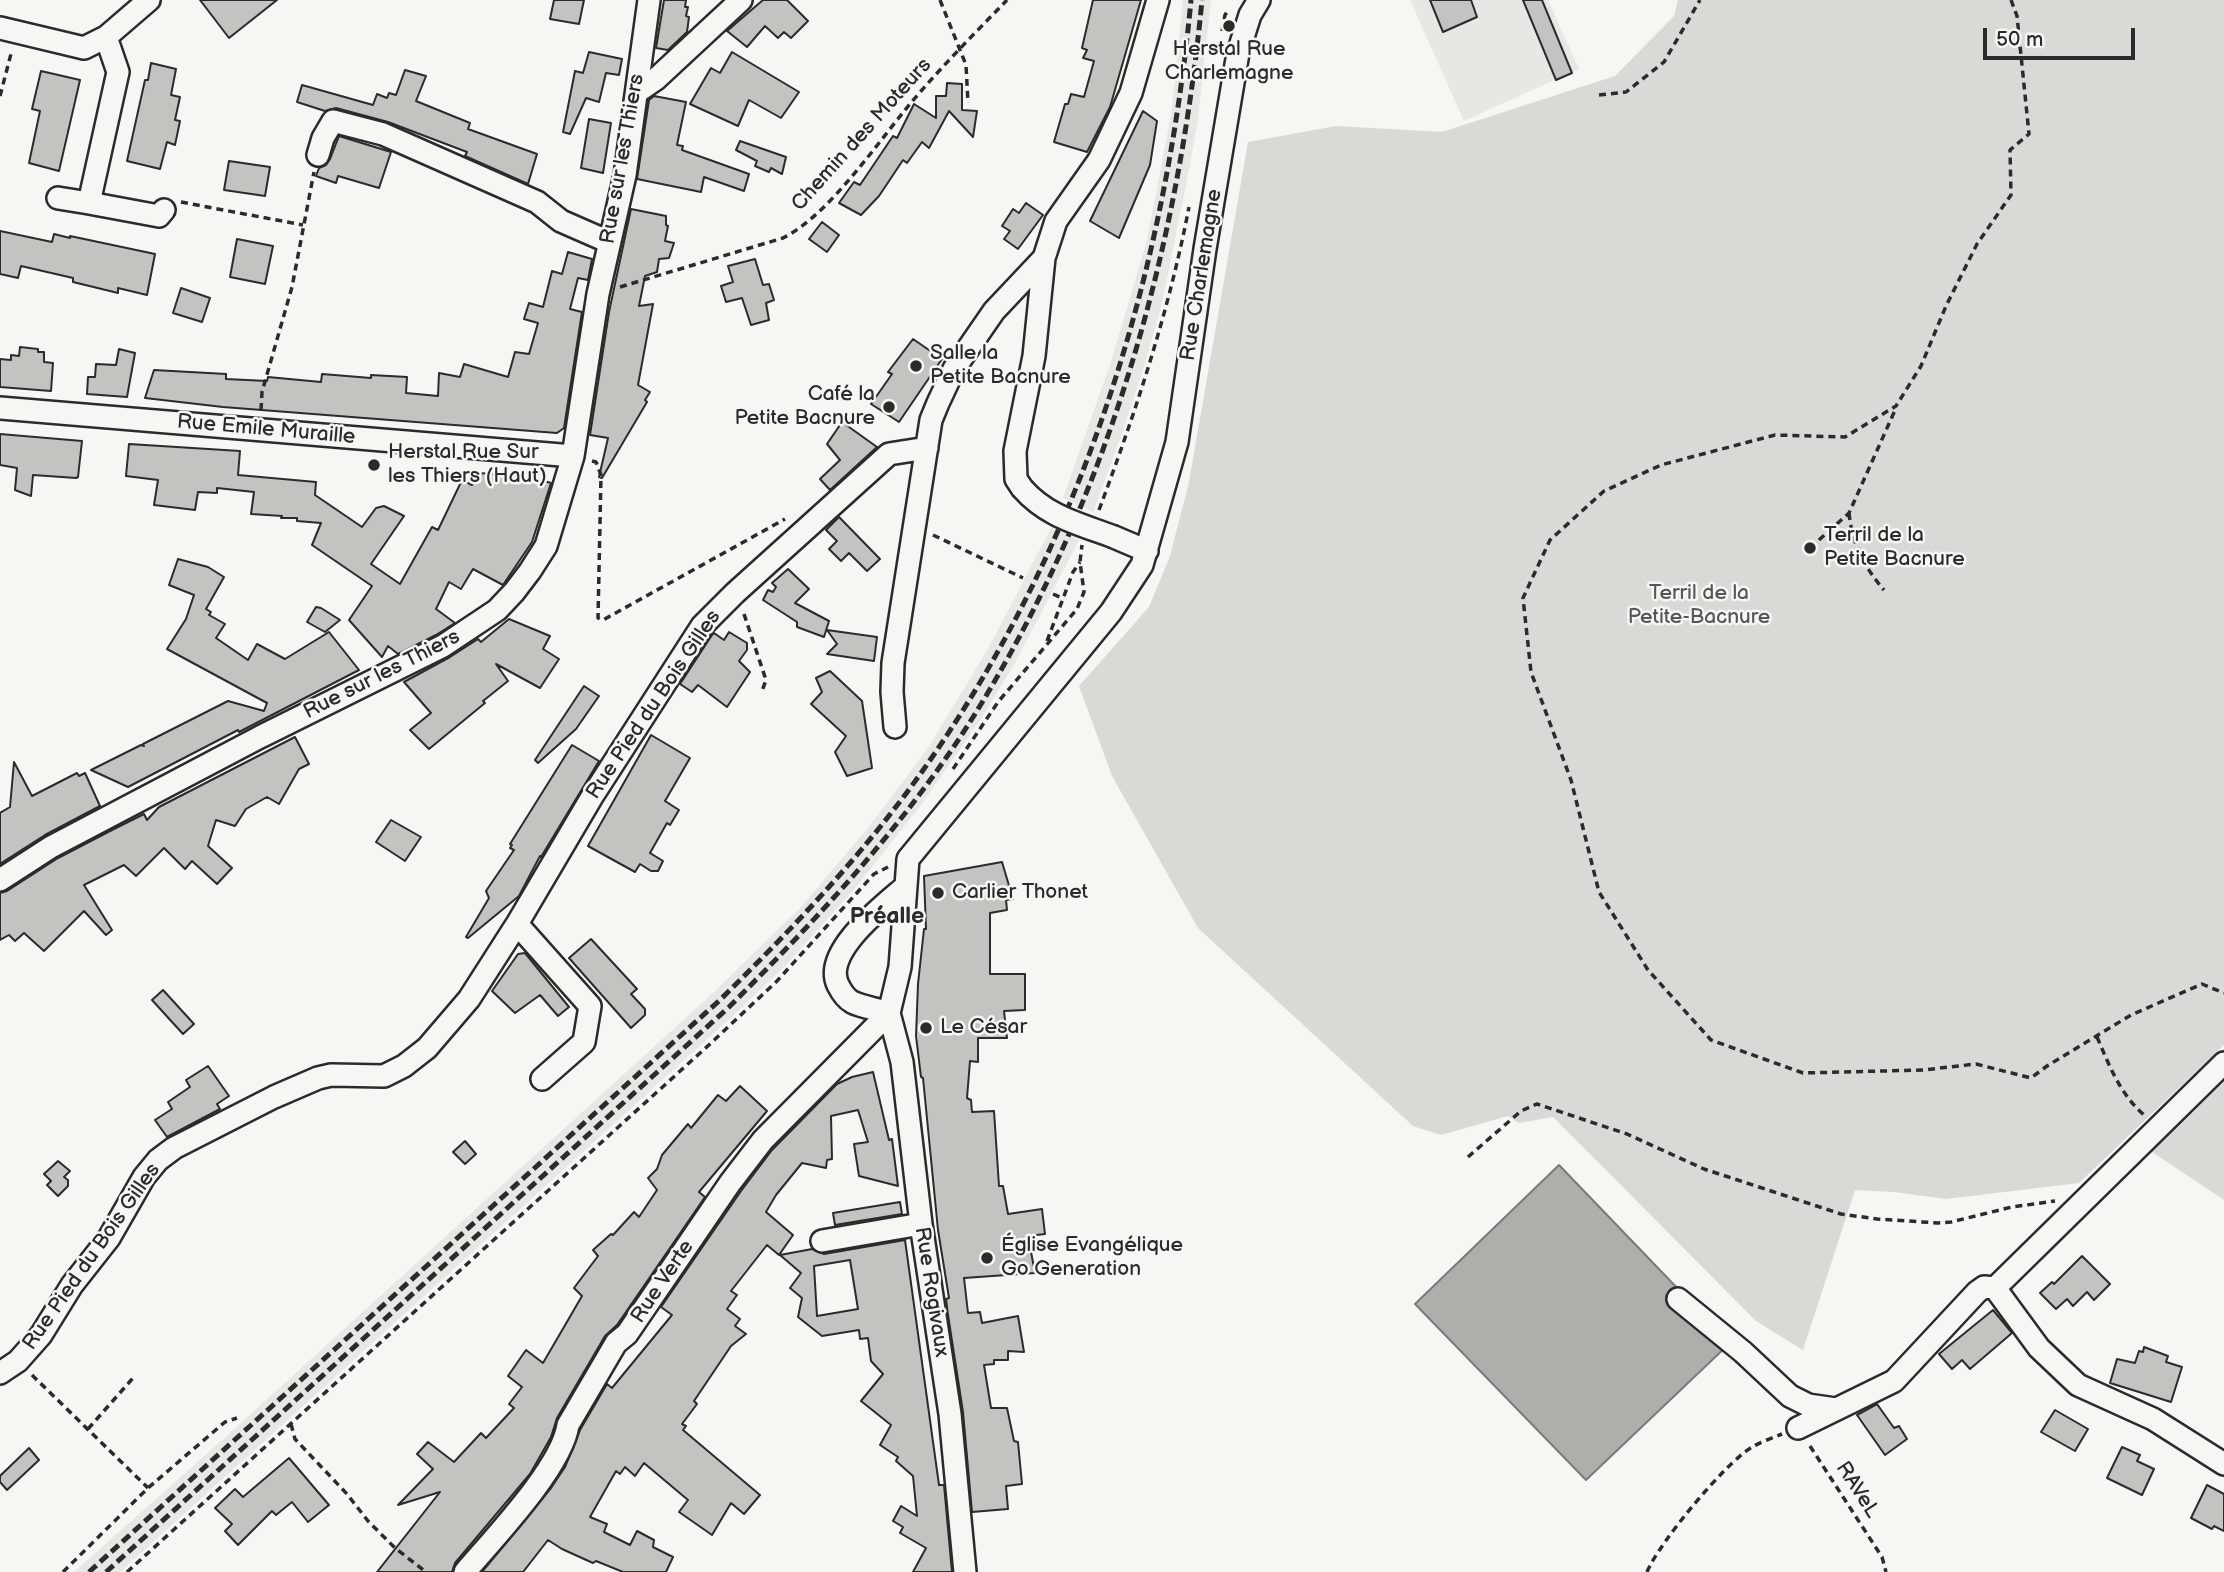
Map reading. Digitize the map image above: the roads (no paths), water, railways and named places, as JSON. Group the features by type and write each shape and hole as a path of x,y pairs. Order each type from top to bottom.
{"street":[{"path":"8,30 83,48 106,37 149,0"},
{"name":"Rue sur les Thiers","path":"0,880 51,847 260,737 443,646 496,610 514,592 547,546 573,456 598,294 625,175 649,0"},
{"path":"637,92 665,72 741,0"},
{"path":"1147,551 1048,512 1033,500 1016,479 1015,451 1034,356 1044,258 1056,221 1099,160 1131,93 1158,0"},
{"name":"Rue Charlemagne","path":"906,877 908,859 1111,612 1142,565 1177,442 1238,52 1250,15 1259,0"},
{"path":"89,202 118,72 106,37"},
{"path":"318,155 323,138 333,121 383,134 537,202 561,221 609,242"},
{"path":"58,198 159,216 164,210"},
{"path":"895,727 893,663 931,420 954,369 994,310 1044,258"},
{"name":"Rue Emile Muraille","path":"0,408 573,456"},
{"name":"Rue Pied du Bois Gilles","path":"9,1367 41,1335 72,1285 109,1238 144,1177 158,1160 174,1148 274,1097 318,1078 331,1075 384,1076 404,1066 427,1048 469,999 593,795 702,626 889,454 927,448"},
{"path":"906,877 900,967 889,1013 850,1002 834,978 835,964 840,953 906,877"},
{"path":"517,924 590,1006 584,1042 542,1079"},
{"name":"Rue Verte","path":"465,1572 530,1495 566,1440 568,1425 616,1343 628,1334 730,1183 763,1140 889,1013"},
{"name":"Rue Rogivaux","path":"889,1013 899,1048 921,1224 950,1415 965,1572"},
{"path":"858,1045 888,1041 899,1048"},
{"path":"1995,1288 2224,1063"},
{"path":"822,1241 921,1224"},
{"path":"1798,1427 1894,1381 1984,1287 1995,1288 2039,1348 2078,1385 2152,1419 2224,1464"},
{"path":"1678,1299 1743,1352 1790,1396 1808,1405 1836,1409"}],"railway":[{"path":"89,1572 721,999 862,849 937,750 990,665 1037,577 1077,485 1111,392 1139,296 1162,198 1179,99 1191,0"},
{"path":"106,1572 729,1007 796,939 860,868 949,754 1022,631 1064,546 1099,459 1130,370 1155,279 1175,187 1191,94 1202,0"}],"place":[{"name":"Herstal Rue Charlemagne","path":"1229,26"},
{"name":"Salle la Petite Bacnure","path":"916,366"},
{"name":"Café la Petite Bacnure","path":"889,407"},
{"name":"Herstal Rue Sur les Thiers (Haut)","path":"374,465"},
{"name":"Terril de la Petite Bacnure","path":"1810,548"},
{"name":"Carlier Thonet","path":"938,893"},
{"name":"Le César","path":"926,1028"},
{"name":"Église Evangélique Go Generation","path":"987,1258"}],"district":[{"name":"Préalle","path":"887,917"}],"park label":[{"name":"Terril de la Petite-Bacnure","path":"1699,606"}]}
